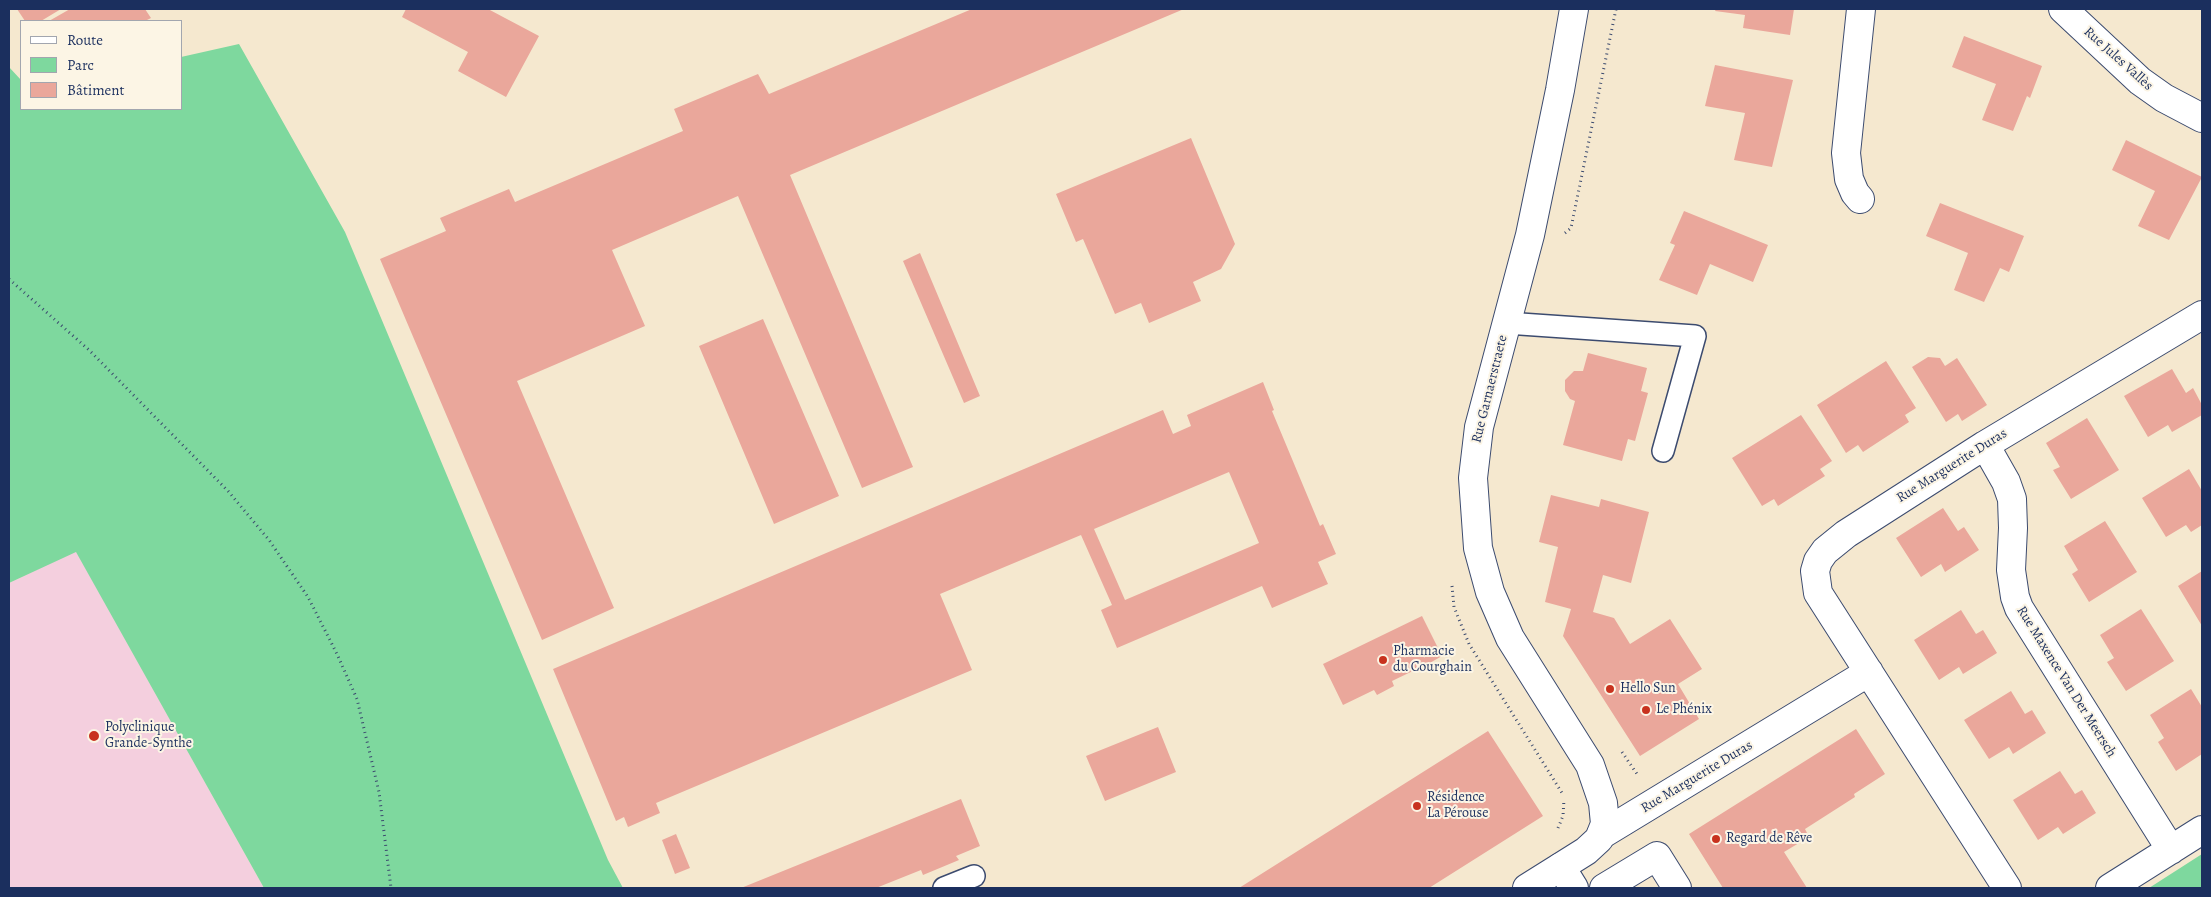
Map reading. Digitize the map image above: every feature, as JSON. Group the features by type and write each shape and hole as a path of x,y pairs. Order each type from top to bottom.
{"street":[{"name":"Rue Garnaerstraete","path":"1574,9 1560,90 1542,239 1506,323 1484,406 1474,453 1473,496 1478,548 1490,592 1510,638 1590,765 1596,780 1604,814 1601,835"},
{"path":"1860,199 1855,193 1849,178 1846,153 1861,9"},
{"name":"Rue Jules Vallès","path":"2063,9 2140,81 2164,98 2202,118"},
{"name":"Rue Marguerite Duras","path":"2007,888 1818,593 1815,571 1818,561 1825,551 1846,534 1985,445 2200,320"},
{"name":"Rue Maxence Van Der Meersch","path":"1985,445 2006,482 2012,499 2014,528 2011,570 2015,597 2019,608 2170,850"},
{"name":"Rue Marguerite Duras","path":"1528,888 1568,878 1601,835 1869,672"},
{"path":"2110,888 2202,830"},
{"path":"1604,888 1657,856 1677,888"}],"lane":[{"path":"1506,323 1695,336 1662,451"},
{"path":"944,888 974,876"}],"path":[{"path":"1542,239 1571,228 1616,9"},
{"path":"9,279 89,350 228,491 268,540 308,597 357,699 379,792 391,888"},
{"path":"1618,744 1655,803"}],"shaded area":[{"name":"Polyclinique Grande-Synthe","path":"76,551 264,888 9,888 9,583"}],"green space":[{"path":"239,44 345,232 608,860 623,888 264,888 76,552 9,583 9,67 20,79 20,110 182,110 182,57"},
{"path":"2202,854 2202,888 2149,888"}],"building":[{"path":"17,9 61,9 43,20 24,20"},
{"path":"70,9 145,9 151,18 147,20 51,20"},
{"path":"406,9 488,9 539,36 506,97 458,71 468,52 402,17"},
{"path":"972,9 1184,9 790,175 913,467 862,488 738,196 612,250 645,326 517,381 614,608 542,640 380,259 446,231 440,218 509,189 515,202 683,131 674,109 758,74 769,94"},
{"path":"1716,9 1794,9 1790,35 1743,28 1745,15 1715,11"},
{"path":"1964,36 2042,66 2030,98 2027,96 2013,131 1982,120 1996,84 1952,67"},
{"path":"1715,65 1793,80 1772,167 1734,160 1745,113 1705,106"},
{"path":"1191,138 1235,244 1221,269 1193,282 1201,301 1149,323 1141,303 1115,314 1083,239 1076,242 1056,194"},
{"path":"2126,140 2202,177 2169,240 2138,226 2155,191 2112,170"},
{"path":"1940,203 2024,236 2009,272 2000,268 1984,302 1954,290 1968,253 1926,236"},
{"path":"1684,211 1768,245 1753,282 1710,264 1697,295 1659,280 1675,245 1670,243"},
{"path":"920,253 980,396 964,403 903,261"},
{"path":"763,319 839,496 774,524 699,346"},
{"path":"1588,353 1647,368 1641,391 1648,393 1635,441 1628,439 1622,461 1563,445 1575,401 1570,399 1565,391 1565,380 1574,371 1583,371"},
{"path":"1928,357 1940,358 1945,366 1957,358 1987,405 1962,421 1958,414 1946,422 1912,367"},
{"path":"1886,361 1916,408 1905,415 1909,422 1863,452 1858,445 1846,453 1817,405"},
{"path":"2172,369 2186,393 2193,388 2202,405 2202,415 2172,432 2168,425 2148,437 2124,396"},
{"path":"1263,382 1274,410 1272,411 1320,526 1323,524 1336,554 1318,562 1328,584 1272,608 1262,586 1117,648 1101,610 1112,605 1081,535 940,594 972,670 656,803 660,813 628,827 624,817 616,821 553,669 1163,410 1173,434 1191,426 1187,415","holes":["1229,472 1259,543 1125,600 1094,529"]},
{"path":"1801,415 1832,461 1820,469 1825,476 1778,506 1774,499 1762,506 1732,458"},
{"path":"2087,418 2119,470 2071,499 2053,470 2060,467 2046,443"},
{"path":"2189,469 2202,491 2202,525 2191,532 2186,525 2166,537 2142,498"},
{"path":"1551,495 1599,507 1601,499 1649,512 1631,583 1603,575 1593,612 1614,618 1630,644 1670,619 1702,669 1678,684 1699,719 1640,756 1563,636 1571,609 1545,602 1558,547 1539,542"},
{"path":"1943,508 1958,531 1964,527 1979,550 1945,572 1941,564 1921,577 1896,538"},
{"path":"2105,521 2137,572 2089,602 2072,574 2078,570 2064,546"},
{"path":"2202,571 2202,626 2178,586"},
{"path":"2141,609 2174,661 2126,691 2107,662 2114,658 2100,635"},
{"path":"1961,610 1976,634 1983,630 1997,653 1963,674 1959,667 1939,680 1914,640"},
{"name":"Pharmacie du Courghain","path":"1422,616 1442,656 1428,664 1426,671 1417,669 1392,681 1394,686 1377,695 1374,690 1343,705 1323,664"},
{"path":"2191,689 2202,707 2202,754 2176,771 2158,742 2164,738 2150,715"},
{"path":"2011,691 2025,714 2032,710 2046,733 2013,754 2009,747 1989,759 1964,720"},
{"path":"1158,727 1176,772 1105,801 1086,756"},
{"path":"1856,729 1885,774 1854,794 1855,797 1805,829 1809,837 1784,852 1807,888 1723,888 1689,834"},
{"name":"Résidence La Pérouse","path":"1488,731 1543,816 1429,888 1239,888"},
{"path":"2060,771 2075,794 2082,790 2096,813 2063,834 2058,827 2038,840 2013,800"},
{"path":"961,799 980,846 956,856 959,860 923,875 921,870 876,888 741,888"},
{"path":"676,834 690,868 675,874 662,840"}],"place":[{"name":"Pharmacie du Courghain","path":"1383,660"},
{"name":"Hello Sun","path":"1610,689"},
{"name":"Le Phénix","path":"1646,710"},
{"name":"Polyclinique Grande-Synthe","path":"94,736"},
{"name":"Résidence La Pérouse","path":"1417,806"},
{"name":"Regard de Rêve","path":"1716,839"}]}
